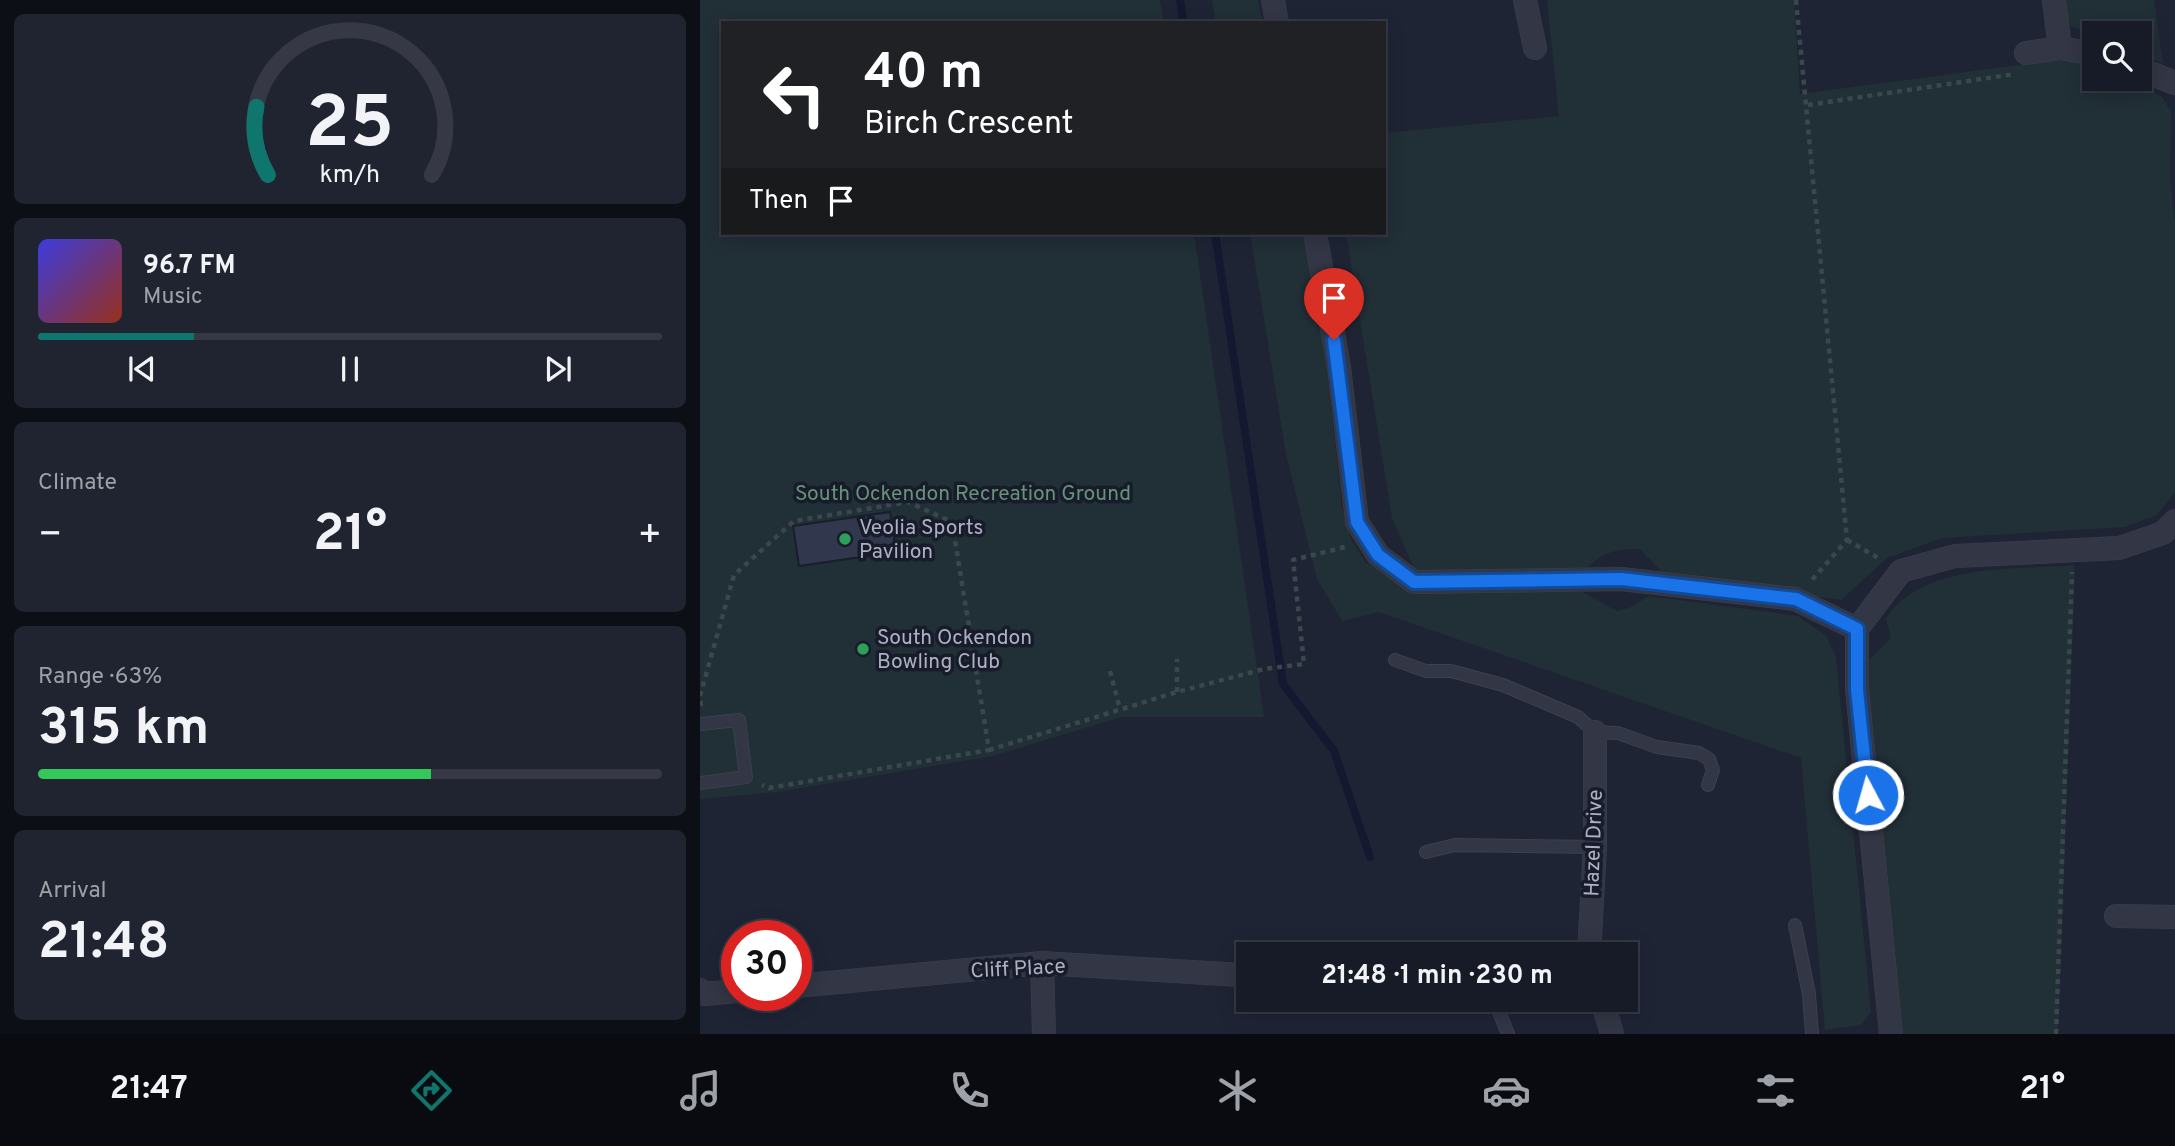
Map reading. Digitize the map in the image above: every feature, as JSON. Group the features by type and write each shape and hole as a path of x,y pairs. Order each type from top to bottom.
{"street":[{"path":"1273,0 1277,21"},
{"path":"1525,0 1535,48"},
{"path":"2054,0 2060,48"},
{"path":"2026,63 2060,48 2082,52"},
{"path":"2152,74 2175,83"},
{"path":"1315,235 1339,367 1357,522 1371,540 1378,555 1414,582 1621,579 1796,599 1857,629"},
{"path":"1891,1034 1857,690 1857,629 1901,571 1955,556 2119,548 2163,533 2175,521"},
{"name":"Hazel Drive","path":"1590,942 1595,847 1595,732"},
{"path":"2116,916 2175,917"},
{"path":"1042,963 1044,1034"},
{"name":"Cliff Place","path":"812,985 1042,963 1236,975"},
{"path":"700,990 705,994 721,992"},
{"path":"1606,1012 1612,1034"}],"lane":[{"path":"1395,660 1426,671 1451,671 1503,685 1578,717 1595,732 1618,733 1657,747 1699,753 1709,759 1713,770 1709,785"},
{"path":"700,783 746,777 739,720 702,724"},
{"path":"1426,852 1455,845 1595,847"},
{"path":"1795,925 1809,994 1812,1034"},
{"path":"1499,1012 1508,1034"}],"path":[{"path":"1796,0 1847,540 1796,599"},
{"path":"1808,105 2026,63"},
{"path":"702,724 700,696 734,575 793,521 908,502 952,522 989,750"},
{"path":"746,777 769,788 989,750 1177,692 1264,669 1304,664 1293,560 1371,540"},
{"path":"1847,540 1901,571"},
{"path":"2056,1034 2073,551"},
{"path":"1177,659 1177,692"},
{"path":"1110,671 1120,709"}],"green space":[{"name":"South Ockendon Recreation Ground","path":"700,0 1160,0 1164,21 721,21 721,235 1194,235 1264,717 1121,717 993,756 777,792 700,799"},
{"path":"1212,0 1258,0 1263,21 1216,21"},
{"path":"1547,0 1794,0 1800,94 2071,58 2082,63 2082,91 2149,91 2161,96 2171,111 2170,181 2175,221 2175,492 2157,515 2125,527 1942,538 1887,558 1841,600 1664,574 1640,549 1623,549 1609,553 1583,571 1415,571 1392,518 1346,235 1386,235 1386,133 1559,116"},
{"path":"2064,0 2154,0 2163,64 2152,59 2152,21 2082,21 2082,31 2068,25"},
{"path":"1250,235 1308,235 1317,272 1342,508 1351,539 1366,563 1415,588 1464,586 1582,592 1617,611 1629,608 1649,596 1798,616 1826,636 1836,657 1871,1012 1861,1025 1825,1030 1801,758 1379,612 1342,621 1317,579 1286,454"},
{"path":"2075,565 2058,1034 1898,1034 1865,664 1891,638 1886,619 1902,601 1922,587 1971,572"}],"building":[{"name":"Veolia Sports Pavilion","path":"890,512 896,552 799,566 793,526"}],"waterway":[{"path":"1180,0 1184,21"},
{"path":"1215,235 1283,684 1334,751 1370,857"}],"place":[{"name":"Veolia Sports Pavilion","path":"845,539"},
{"name":"South Ockendon Bowling Club","path":"863,649"}],"route":[{"path":"1334,340 1357,522 1371,540 1378,555 1414,582 1621,579 1796,599 1857,629 1857,690 1868,795"}]}
